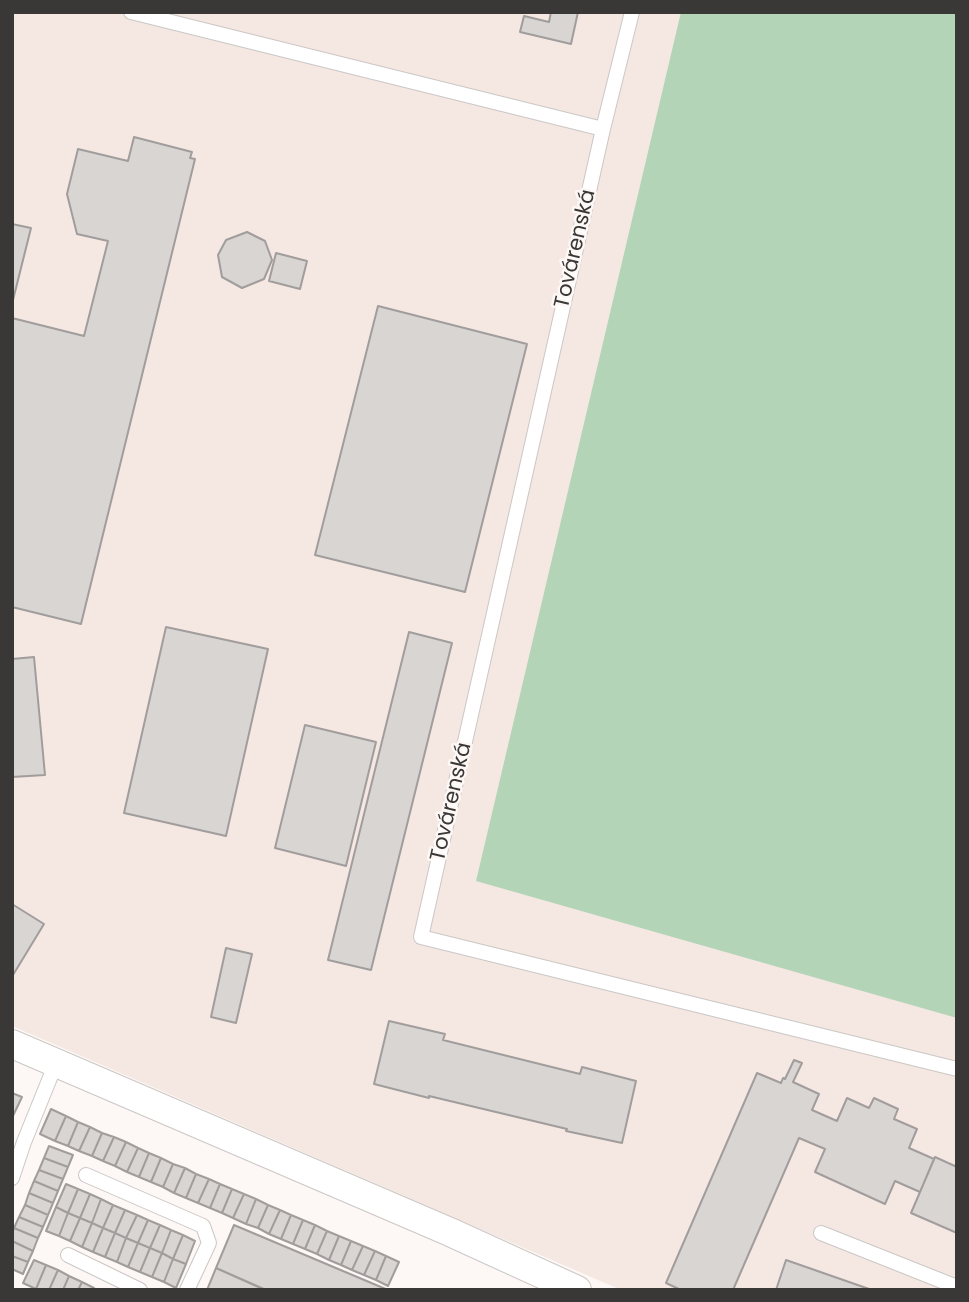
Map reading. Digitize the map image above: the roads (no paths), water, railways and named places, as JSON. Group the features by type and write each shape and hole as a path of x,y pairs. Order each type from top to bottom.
{"street":[{"path":"12,1044 450,1232 577,1290"}],"lane":[{"path":"131,12 157,15 603,129"},
{"name":"Továrenská","path":"632,12 603,129 421,937 957,1069"},
{"path":"12,1178 18,1139 56,1063"},
{"path":"86,1175 203,1226 209,1243 187,1290"},
{"path":"821,1233 957,1287"},
{"path":"68,1255 140,1290"}]}
